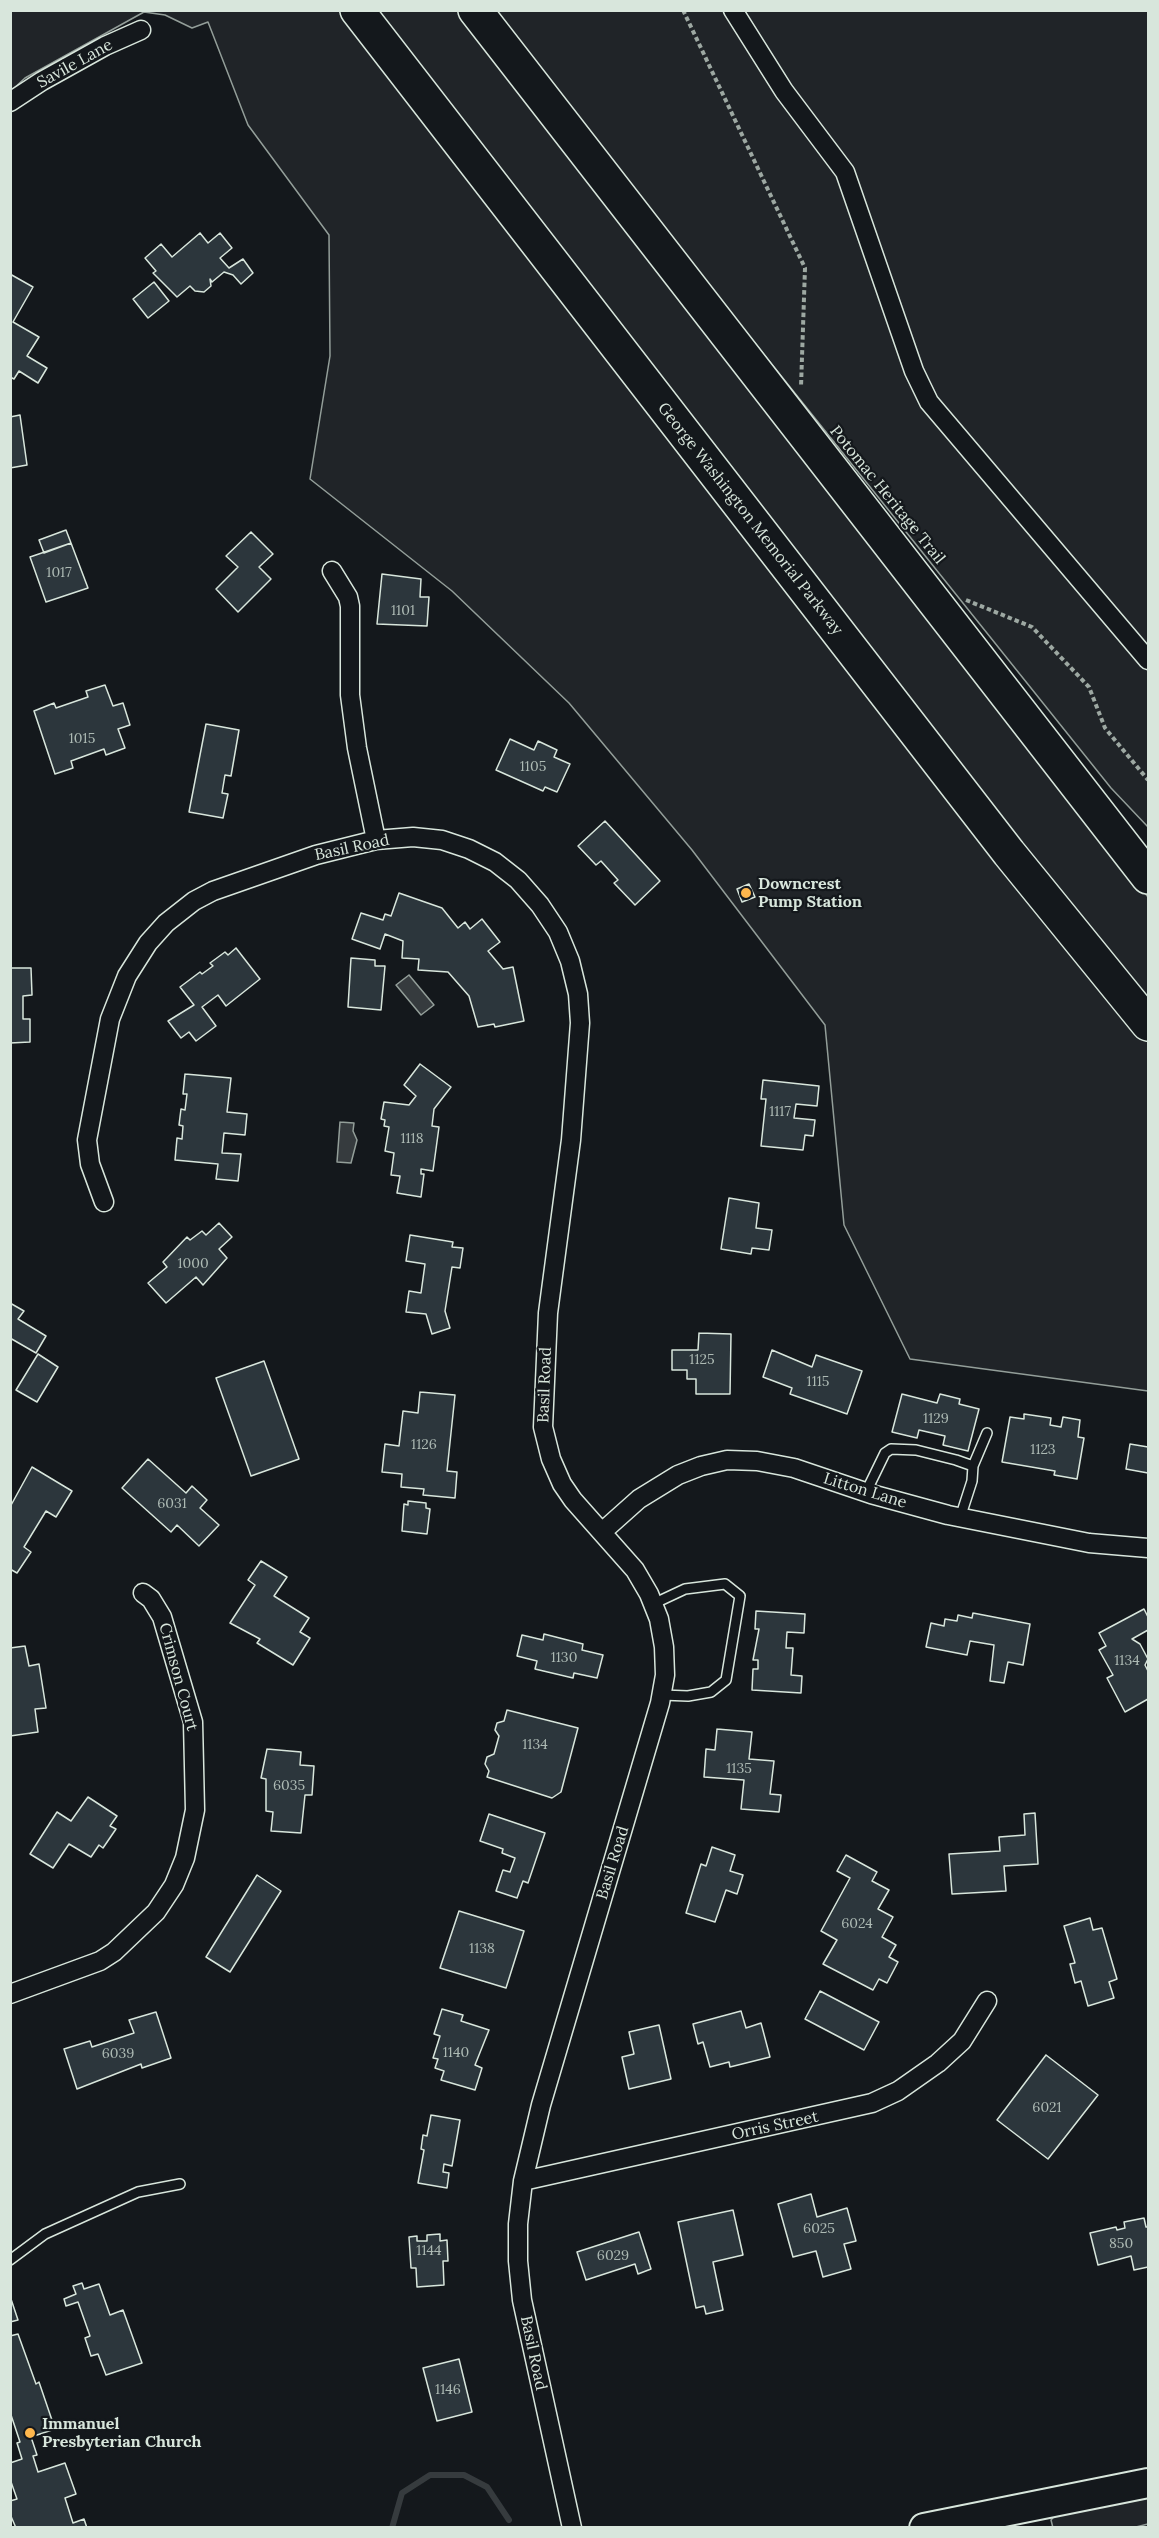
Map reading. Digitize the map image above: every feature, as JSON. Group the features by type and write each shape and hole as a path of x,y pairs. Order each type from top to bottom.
{"highway":[{"name":"George Washington Memorial Parkway","path":"357,10 1009,853 1149,1024"},
{"path":"476,10 1149,877"}],"main road":[{"path":"924,2528 1025,2517 1149,2483"}],"street":[{"path":"733,10 767,65 845,172 914,371 929,402 1149,660"},
{"name":"Savile Lane","path":"10,102 94,52 141,30"},
{"path":"332,571 348,597 350,606 350,696 357,748 376,840"},
{"name":"Basil Road","path":"104,1202 90,1164 87,1140 92,1103 117,999 127,976 148,943 166,923 190,904 213,891 316,855 376,840 413,837 442,840 469,849 495,862 518,880 540,905 558,932 570,961 578,994 580,1023 571,1140 548,1313 543,1428 550,1459 562,1484 635,1570 653,1604 664,1647 662,1695 541,2105 524,2181 518,2224 518,2261 522,2300 572,2528"},
{"name":"Litton Lane","path":"602,1533 654,1488 693,1469 727,1461 777,1464 960,1518 1089,1543 1149,1548"},
{"name":"Crimson Court","path":"10,1994 100,1961 114,1952 156,1911 174,1885 185,1858 195,1810 193,1722 162,1617 151,1599 143,1593"},
{"name":"Orris Street","path":"524,2181 872,2103 898,2091 938,2063 962,2041 987,2001"}],"lane":[{"path":"960,1518 972,1480 973,1466 987,1433"},
{"path":"866,1492 885,1453 891,1449 916,1450 973,1466"},
{"path":"653,1604 685,1589 724,1584 740,1596 726,1680 711,1692 688,1696 662,1695"},
{"path":"10,2260 45,2234 128,2197 180,2184"}],"path":[{"path":"683,10 805,267 800,384 804,393"},
{"path":"960,598 1032,627 1089,687 1105,728 1149,780"}],"shaded area":[{"path":"11,11 339,11 498,212 1081,967 1148,1042 1148,1391 910,1359 844,1225 825,1025 692,850 569,703 452,591 310,479 330,356 329,235 248,125 208,22 192,28 165,15 144,12 25,78 11,91"},
{"path":"368,11 458,11 1148,897 1148,1006"},
{"path":"489,11 1148,11 1148,827 1111,788"},
{"path":"409,975 434,1005 421,1015 396,985"},
{"path":"340,1122 354,1123 353,1131 357,1140 351,1163 337,1162"},
{"path":"1148,2496 1148,2524 1132,2528 1053,2528 1051,2520 1058,2512"}],"building":[{"path":"200,233 208,243 220,233 232,248 220,258 229,268 243,259 253,273 241,284 233,275 224,272 212,282 210,279 211,286 204,292 195,291 190,286 177,297 153,273 156,271 145,258 161,244 172,257"},
{"path":"10,274 33,287 13,322 39,337 27,356 47,368 38,383 19,371 14,379 10,377"},
{"path":"154,282 169,301 148,318 133,299"},
{"path":"20,415 27,465 10,468 10,417"},
{"path":"66,530 71,543 44,553 39,540"},
{"path":"251,532 273,554 259,567 271,579 238,612 216,589 238,567 226,556"},
{"path":"71,543 88,588 46,602 30,557"},
{"path":"382,574 421,579 420,597 429,597 427,626 377,624"},
{"path":"105,685 113,706 123,703 130,725 118,729 125,748 106,755 104,749 71,761 73,768 55,774 34,711 54,703 56,708 88,697 86,691"},
{"path":"206,724 239,730 231,776 225,775 222,793 228,794 223,818 189,812"},
{"path":"510,739 534,750 538,741 557,750 554,757 570,764 557,792 545,787 543,791 496,770"},
{"path":"605,821 660,881 635,905 614,883 618,880 601,861 596,865 578,846"},
{"name":"Downcrest Pump Station","path":"749,884 755,897 742,902 737,889"},
{"path":"399,893 442,908 458,928 465,922 470,929 482,919 500,942 488,951 503,969 513,967 524,1021 495,1027 494,1024 478,1027 469,996 448,972 418,970 419,959 402,958 403,941 385,934 380,949 352,939 361,913 383,920 385,914 391,916"},
{"path":"236,948 260,979 226,1006 218,995 202,1007 216,1026 196,1041 189,1032 181,1038 168,1021 194,1005 180,987 200,972 202,974 213,966 210,963 225,952 228,955"},
{"path":"351,958 375,960 375,966 385,966 381,1010 348,1007"},
{"path":"10,968 31,968 32,995 23,996 23,1019 30,1019 30,1042 10,1043"},
{"path":"420,1064 451,1087 434,1109 432,1126 439,1127 433,1171 421,1169 421,1174 424,1174 421,1197 397,1193 400,1176 391,1175 394,1153 385,1151 389,1127 384,1126 385,1120 381,1119 384,1102 409,1105 416,1096 404,1085"},
{"path":"185,1074 231,1078 227,1112 247,1114 245,1135 224,1133 222,1153 241,1154 238,1181 216,1179 218,1164 175,1160 177,1138 182,1139 183,1126 179,1125 181,1109 185,1110 187,1094 183,1094"},
{"path":"763,1080 819,1086 817,1106 796,1104 794,1118 815,1120 813,1136 805,1135 803,1150 761,1146 766,1099 761,1099"},
{"path":"729,1198 759,1203 756,1228 772,1230 769,1250 752,1248 751,1254 721,1249"},
{"path":"219,1223 232,1237 219,1249 227,1258 203,1285 196,1277 166,1303 148,1283 167,1267 163,1262 187,1237 190,1240 202,1231 206,1235"},
{"path":"410,1235 453,1242 452,1247 463,1248 460,1268 452,1267 445,1311 450,1328 432,1334 426,1314 406,1312 409,1291 421,1293 425,1264 406,1261"},
{"path":"10,1303 24,1311 18,1319 46,1336 36,1353 10,1338"},
{"path":"699,1333 731,1334 730,1394 696,1394 696,1379 687,1379 687,1370 672,1370 672,1350 698,1350"},
{"path":"772,1350 812,1367 816,1355 862,1371 847,1414 790,1394 792,1388 763,1377"},
{"path":"38,1354 58,1367 37,1402 16,1390"},
{"path":"264,1361 299,1459 251,1476 216,1378"},
{"path":"420,1392 455,1395 447,1471 457,1472 455,1498 423,1495 424,1489 401,1487 402,1474 382,1472 385,1444 399,1446 403,1411 418,1413"},
{"path":"902,1394 937,1403 940,1394 960,1399 959,1404 979,1409 968,1451 943,1445 945,1436 919,1430 917,1438 892,1432"},
{"path":"1024,1414 1051,1418 1050,1425 1061,1427 1063,1417 1080,1420 1078,1437 1084,1438 1077,1479 1054,1475 1055,1471 1002,1462 1010,1417 1024,1419"},
{"path":"1130,1444 1148,1447 1148,1473 1126,1469"},
{"path":"148,1459 186,1493 192,1486 207,1500 200,1508 219,1525 199,1546 177,1525 171,1532 122,1488"},
{"path":"32,1467 72,1491 56,1517 46,1511 24,1547 31,1552 17,1573 10,1569 10,1507"},
{"path":"408,1501 426,1503 426,1508 430,1509 427,1534 402,1531 404,1504 408,1505"},
{"path":"261,1561 287,1577 274,1596 309,1618 300,1632 310,1638 293,1665 257,1643 260,1639 230,1623 255,1585 248,1580"},
{"path":"1144,1609 1148,1617 1148,1630 1132,1639 1140,1644 1148,1659 1145,1665 1148,1671 1148,1699 1125,1712 1107,1678 1113,1675 1099,1650 1106,1646 1099,1633"},
{"path":"756,1611 805,1614 804,1633 787,1632 786,1648 793,1648 791,1675 802,1676 801,1693 752,1690 753,1669 758,1669 758,1660 753,1660 759,1629 755,1629"},
{"path":"973,1613 1030,1624 1023,1665 1008,1662 1004,1683 990,1681 994,1645 970,1641 967,1655 926,1647 931,1623 944,1626 945,1619 957,1621 958,1615 972,1618"},
{"path":"544,1634 583,1644 582,1650 603,1655 597,1678 574,1673 573,1678 535,1669 537,1661 517,1656 522,1635 543,1640"},
{"path":"25,1646 29,1666 39,1664 46,1708 35,1709 38,1732 10,1736 10,1648"},
{"path":"507,1710 578,1728 561,1792 552,1798 487,1777 489,1771 485,1764 487,1757 494,1754 499,1736 495,1730 497,1723 504,1721"},
{"path":"717,1729 752,1732 749,1759 774,1761 770,1794 781,1795 779,1812 741,1809 744,1780 704,1777 706,1749 715,1750"},
{"path":"267,1749 301,1752 300,1765 314,1766 312,1795 305,1795 301,1833 271,1831 273,1812 266,1811 266,1779 261,1778"},
{"path":"88,1797 117,1816 110,1826 116,1829 103,1848 99,1845 91,1857 69,1844 53,1868 30,1854 57,1812 71,1821"},
{"path":"1035,1813 1038,1864 1004,1866 1006,1891 952,1894 949,1854 1000,1851 999,1837 1025,1835 1024,1814"},
{"path":"489,1814 545,1833 528,1883 523,1881 517,1898 496,1891 503,1870 510,1872 515,1858 502,1853 503,1849 480,1841"},
{"path":"712,1847 735,1855 730,1871 743,1875 737,1894 726,1890 715,1922 686,1913 701,1864 706,1866"},
{"path":"846,1855 877,1872 872,1881 889,1890 878,1909 893,1917 882,1937 896,1945 889,1957 898,1962 887,1983 879,1979 873,1990 823,1964 837,1940 821,1931 850,1878 837,1871"},
{"path":"257,1875 281,1891 230,1972 206,1957"},
{"path":"459,1911 524,1931 506,1988 440,1968"},
{"path":"1090,1918 1093,1930 1102,1928 1117,1979 1109,1982 1114,1998 1088,2006 1081,1981 1075,1983 1070,1964 1075,1963 1064,1926"},
{"path":"820,1991 879,2022 864,2050 805,2019"},
{"path":"442,2009 463,2015 461,2021 489,2030 475,2065 482,2068 475,2090 441,2080 444,2071 435,2068 438,2059 433,2058 440,2036 434,2034"},
{"path":"741,2011 746,2028 761,2023 770,2057 730,2067 729,2062 710,2067 703,2042 698,2044 693,2024"},
{"path":"156,2012 171,2058 142,2068 141,2064 77,2089 64,2049 90,2041 92,2047 134,2033 129,2020"},
{"path":"659,2025 671,2079 629,2089 622,2057 634,2054 629,2032"},
{"path":"1046,2055 1098,2095 1048,2159 997,2120"},
{"path":"431,2115 460,2120 452,2166 444,2164 443,2172 449,2173 447,2188 418,2183 424,2150 421,2149 423,2135 427,2136"},
{"path":"811,2194 817,2217 847,2208 856,2241 844,2244 851,2269 823,2277 816,2251 793,2257 778,2204"},
{"path":"733,2210 743,2255 713,2262 723,2310 706,2314 704,2306 696,2308 678,2222"},
{"path":"1144,2218 1146,2227 1148,2227 1148,2267 1134,2270 1131,2256 1098,2265 1090,2233 1116,2227 1117,2230 1125,2228 1124,2222"},
{"path":"639,2232 651,2269 638,2274 635,2264 586,2280 577,2252"},
{"path":"440,2234 440,2241 447,2240 448,2261 443,2261 444,2285 417,2287 416,2268 411,2268 409,2237 417,2236 417,2241 427,2241 427,2235"},
{"path":"82,2283 84,2289 99,2284 110,2315 123,2310 142,2363 106,2375 98,2354 91,2356 85,2338 90,2336 78,2302 66,2306 64,2299 76,2294 73,2286"},
{"path":"10,2299 18,2320 10,2322"},
{"name":"Immanuel Presbyterian Church","path":"18,2334 36,2384 39,2382 55,2429 31,2437 37,2455 33,2456 38,2472 65,2463 76,2494 65,2498 73,2523 84,2519 87,2528 16,2528 10,2514 10,2501 17,2499 10,2479 10,2463 22,2459 17,2443 20,2442 10,2412 10,2336"},
{"path":"459,2359 472,2412 437,2421 423,2368"}],"waterway":[{"path":"392,2528 402,2493 430,2475 464,2475 487,2487 509,2520"}],"place":[{"name":"Downcrest Pump Station","path":"746,893"},
{"name":"Immanuel Presbyterian Church","path":"30,2433"}]}
